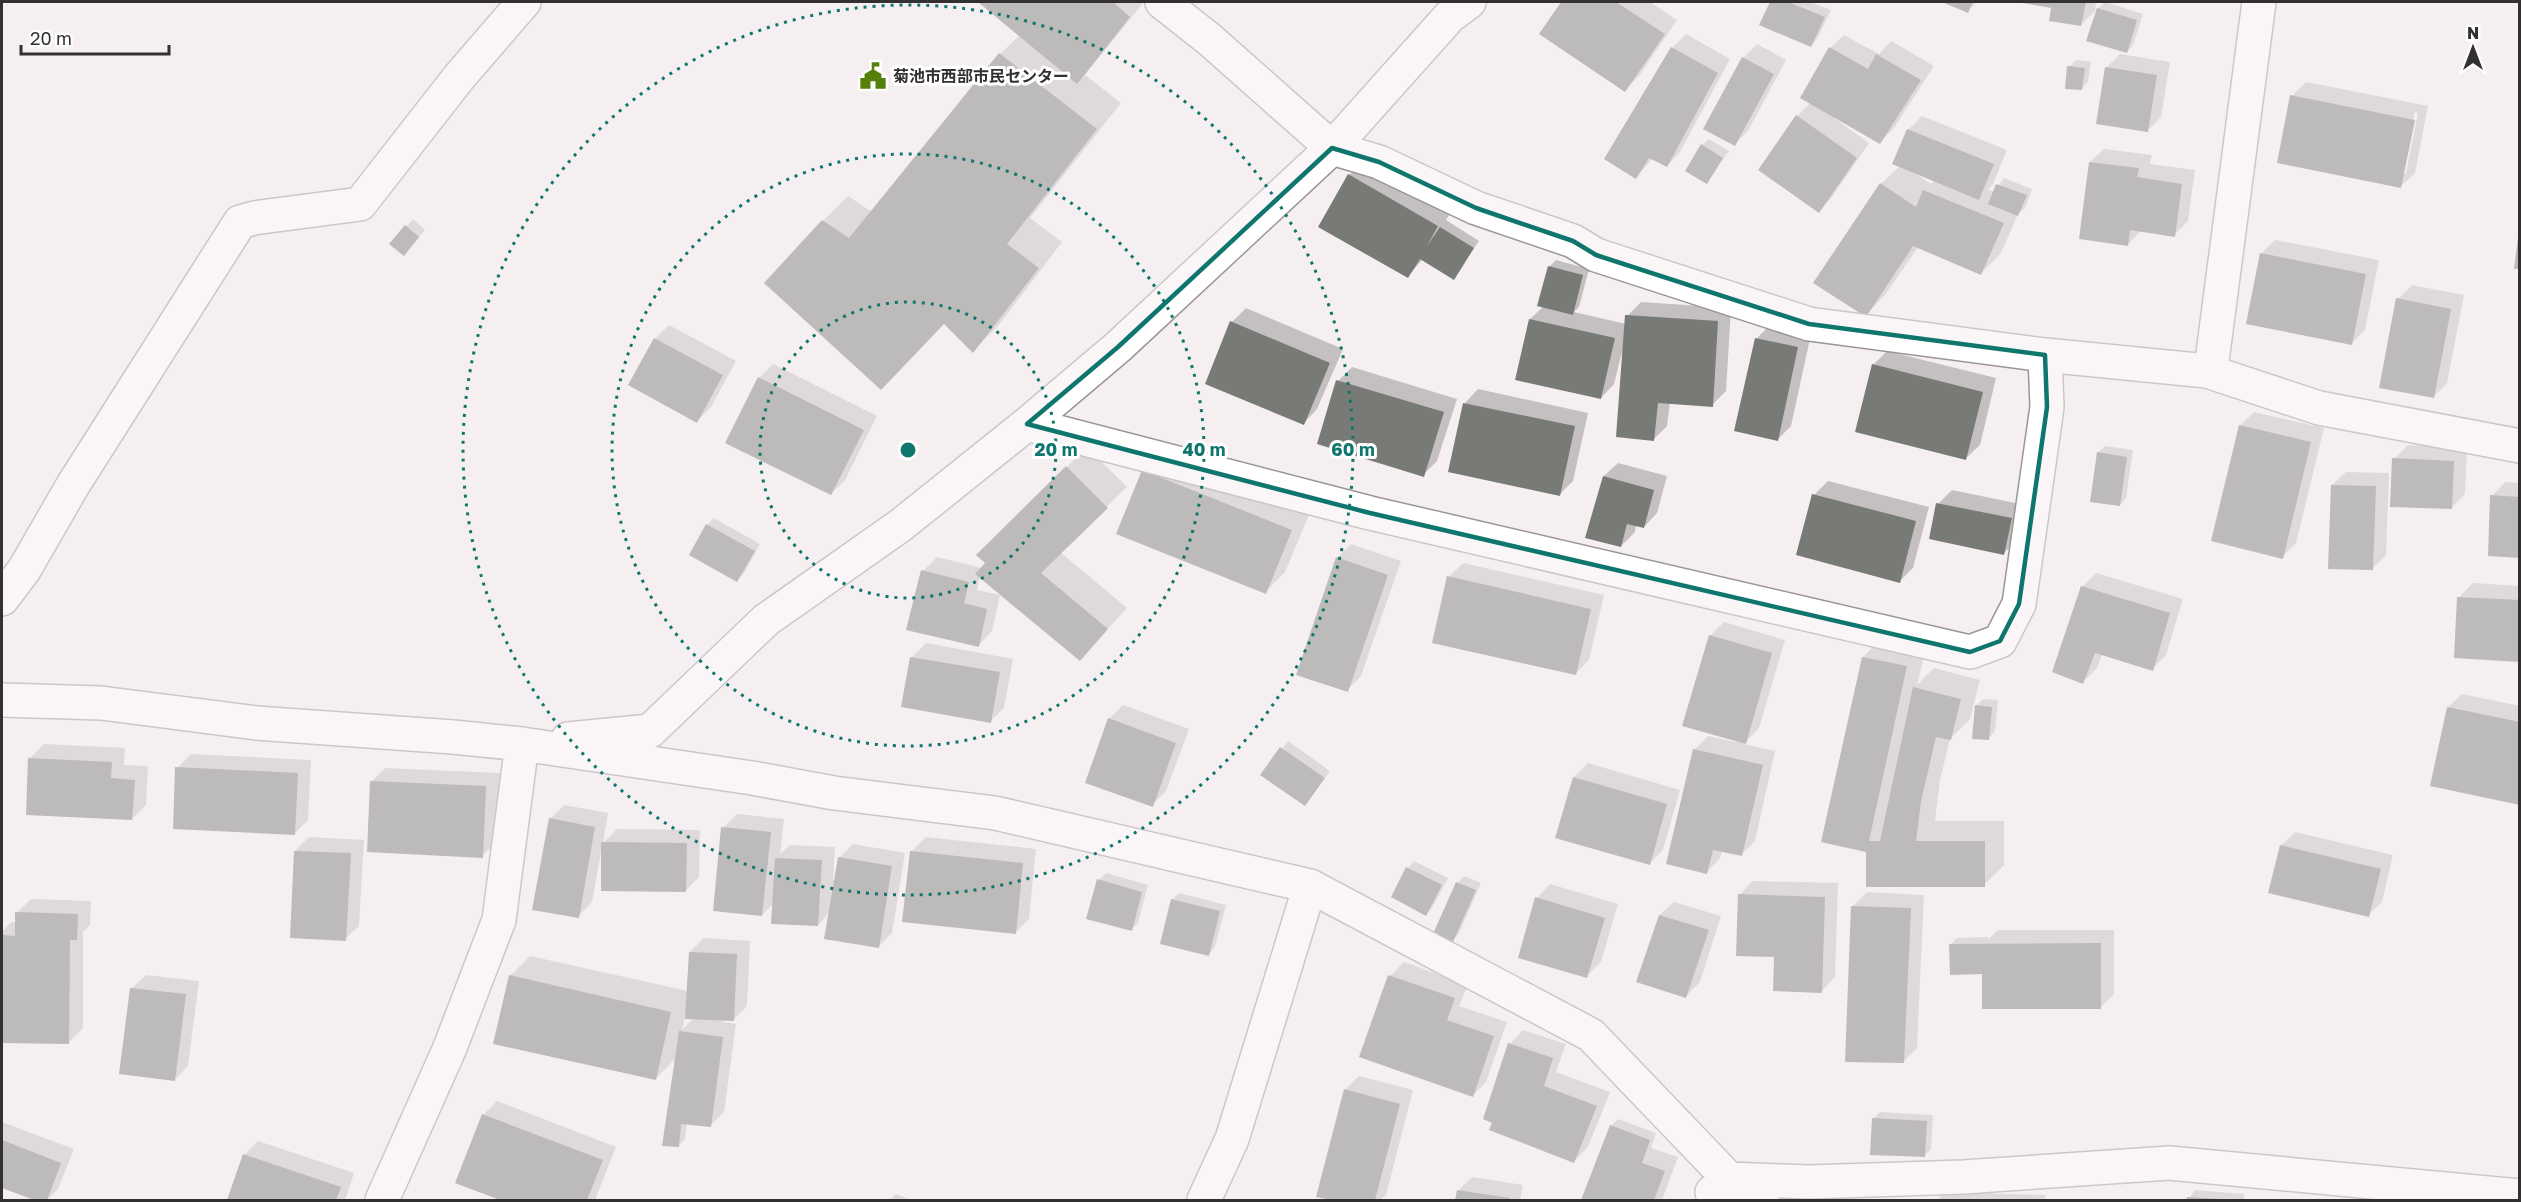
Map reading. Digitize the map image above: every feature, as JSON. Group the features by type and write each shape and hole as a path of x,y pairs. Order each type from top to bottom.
{"street":[{"path":"2,599 24,570 80,475 240,222 254,218 360,204 460,76 524,2"},
{"path":"1162,2 1226,54 1332,148 1379,162 1476,208 1573,241 1596,255 1809,324 2044,355 2207,371 2319,408 2520,446"},
{"path":"522,744 650,730 766,620 901,525 1027,424 1118,347 1332,148 1450,16 1469,2"},
{"path":"2207,371 2212,361 2259,2"},
{"path":"1027,424 1370,513 1970,652 2000,641 2019,604 2047,408 2044,355"},
{"path":"2,700 101,703 256,723 522,744 752,778 834,793 995,813 1310,886 1591,1035 1722,1190 1762,1200"},
{"path":"382,1200 449,1050 499,920 522,744"},
{"path":"1204,1200 1232,1139 1310,886"},
{"path":"1722,1190 1809,1182 1951,1177 2169,1163 2518,1191"}],"highlighted area":[{"path":"1332,148 1379,162 1476,208 1573,241 1596,255 1809,324 2045,355 2047,407 2019,604 2000,641 1970,652 1370,513 1027,424 1118,347"}],"building":[{"path":"978,2 1113,2 1130,17 1077,84"},
{"path":"1561,2 1616,2 1665,34 1625,92 1539,34"},
{"path":"1770,2 1788,2 1825,17 1811,47 1759,25"},
{"path":"1942,2 1973,2 1968,13"},
{"path":"2018,2 2086,2 2081,26 2049,21 2051,8"},
{"path":"2097,8 2137,20 2127,53 2086,41"},
{"path":"1671,47 1718,73 1667,167 1649,158 1636,179 1604,159"},
{"path":"1829,47 1868,69 1876,54 1921,80 1880,144 1800,98"},
{"name":"菊池市西部市民センター","path":"999,53 1097,129 1007,244 1039,268 973,353 944,324 881,390 764,283 822,220 849,238"},
{"path":"1742,57 1774,74 1735,146 1703,129"},
{"path":"2067,66 2085,68 2082,90 2065,89"},
{"path":"2105,67 2157,75 2148,132 2096,124"},
{"path":"2290,95 2415,120 2401,188 2277,163"},
{"path":"1796,115 1857,158 1819,213 1758,170"},
{"path":"1907,129 1994,164 1979,200 1892,164"},
{"path":"1701,144 1723,158 1707,184 1685,171"},
{"path":"2089,162 2139,168 2137,177 2182,184 2175,237 2130,230 2128,246 2079,239"},
{"path":"1348,174 1438,226 1427,246 1440,227 1474,248 1454,280 1420,259 1408,278 1318,227"},
{"path":"1880,183 1916,207 1923,190 2004,223 1981,275 1913,246 1866,317 1813,283"},
{"path":"1996,184 2027,195 2018,216 1988,204"},
{"path":"405,225 419,237 404,256 389,244"},
{"path":"2518,238 2520,238 2520,269 2514,269"},
{"path":"2260,253 2366,274 2352,345 2246,324"},
{"path":"1548,266 1583,275 1573,315 1537,306"},
{"path":"2396,298 2451,309 2434,398 2379,388"},
{"path":"1625,315 1718,321 1713,407 1658,403 1654,441 1616,437"},
{"path":"1529,319 1615,338 1601,399 1515,380"},
{"path":"1230,321 1330,363 1304,425 1205,384"},
{"path":"654,338 723,375 697,423 628,385"},
{"path":"1755,338 1798,347 1778,441 1734,431"},
{"path":"1872,364 1983,392 1966,460 1855,432"},
{"path":"758,377 864,430 831,495 725,443"},
{"path":"1336,380 1444,412 1424,477 1317,444"},
{"path":"1463,403 1575,426 1560,496 1448,472"},
{"path":"2239,425 2311,442 2283,559 2211,541"},
{"path":"2097,452 2127,457 2120,506 2090,502"},
{"path":"2392,458 2454,461 2452,509 2390,507"},
{"path":"1066,466 1108,508 1041,573 1108,629 1080,661 975,574 985,563 976,555"},
{"path":"1142,470 1292,530 1266,594 1116,534"},
{"path":"1603,476 1654,490 1644,528 1627,524 1621,547 1585,538"},
{"path":"2331,485 2376,486 2373,570 2328,569"},
{"path":"1812,494 1916,521 1900,583 1796,555"},
{"path":"2490,495 2520,497 2520,558 2488,556"},
{"path":"1936,503 2012,518 2004,555 1929,539"},
{"path":"706,524 755,551 737,582 689,555"},
{"path":"1336,557 1388,575 1348,692 1296,675"},
{"path":"921,570 969,582 964,603 987,609 979,647 906,630"},
{"path":"1447,576 1591,609 1576,675 1432,643"},
{"path":"2081,586 2170,613 2153,671 2095,653 2083,684 2052,672"},
{"path":"2457,597 2520,600 2520,662 2454,658"},
{"path":"1709,635 1772,653 1746,744 1682,726"},
{"path":"910,657 1000,672 991,723 901,707"},
{"path":"1862,657 1907,666 1869,841 1880,841 1913,687 1961,699 1951,740 1936,737 1921,801 1916,841 1985,841 1985,887 1866,887 1866,852 1821,842"},
{"path":"1975,705 1992,707 1989,740 1972,739"},
{"path":"2447,707 2520,722 2520,805 2430,786"},
{"path":"1108,718 1176,743 1153,807 1085,783"},
{"path":"1280,747 1325,778 1305,806 1260,775"},
{"path":"1693,749 1763,765 1742,856 1713,850 1707,874 1666,864"},
{"path":"28,758 112,762 111,778 135,780 132,820 26,815"},
{"path":"175,767 298,773 295,835 173,829"},
{"path":"1573,777 1667,804 1650,865 1555,838"},
{"path":"370,781 486,786 483,858 367,852"},
{"path":"549,818 595,827 579,918 532,910"},
{"path":"721,827 771,832 762,916 713,911"},
{"path":"601,842 687,843 686,892 601,891"},
{"path":"2280,845 2381,869 2369,917 2268,893"},
{"path":"294,851 351,853 346,941 290,938"},
{"path":"910,851 1023,863 1016,934 902,922"},
{"path":"838,857 892,866 879,948 824,939"},
{"path":"775,858 822,860 818,926 771,924"},
{"path":"1406,867 1442,885 1426,916 1391,897"},
{"path":"1097,879 1142,892 1132,931 1086,919"},
{"path":"1456,882 1476,890 1453,942 1433,934"},
{"path":"1738,894 1825,897 1822,993 1773,991 1774,957 1736,956"},
{"path":"1535,897 1605,918 1587,978 1518,958"},
{"path":"1171,899 1220,911 1209,956 1160,944"},
{"path":"1851,906 1911,908 1904,1063 1845,1062"},
{"path":"15,912 78,914 77,940 70,940 69,1044 2,1043 2,935 15,936"},
{"path":"1659,915 1709,930 1686,998 1636,982"},
{"path":"2101,943 2101,1009 1982,1009 1982,974 1950,975 1949,944"},
{"path":"689,952 737,954 734,1021 685,1019"},
{"path":"509,975 671,1012 656,1080 493,1044"},
{"path":"1388,975 1455,998 1447,1020 1494,1036 1473,1097 1359,1057"},
{"path":"130,988 186,994 175,1081 119,1074"},
{"path":"679,1031 723,1037 711,1127 681,1124 679,1147 662,1146"},
{"path":"1508,1043 1553,1058 1544,1086 1597,1106 1574,1163 1489,1130 1492,1123 1483,1119"},
{"path":"1344,1089 1400,1104 1375,1200 1332,1200 1316,1197"},
{"path":"482,1114 603,1160 587,1200 500,1200 455,1183"},
{"path":"1872,1118 1927,1121 1925,1157 1870,1155"},
{"path":"1610,1125 1650,1140 1642,1163 1665,1171 1654,1200 1581,1200"},
{"path":"2,1140 61,1163 47,1200 34,1200 2,1188"},
{"path":"243,1154 341,1187 336,1200 227,1200"},
{"path":"1457,1190 1510,1198 1509,1200 1455,1200"},
{"path":"2187,1197 2221,1199 2221,1200 2186,1200"}],"place":[{"name":"菊池市西部市民センター","path":"873,76"}]}
